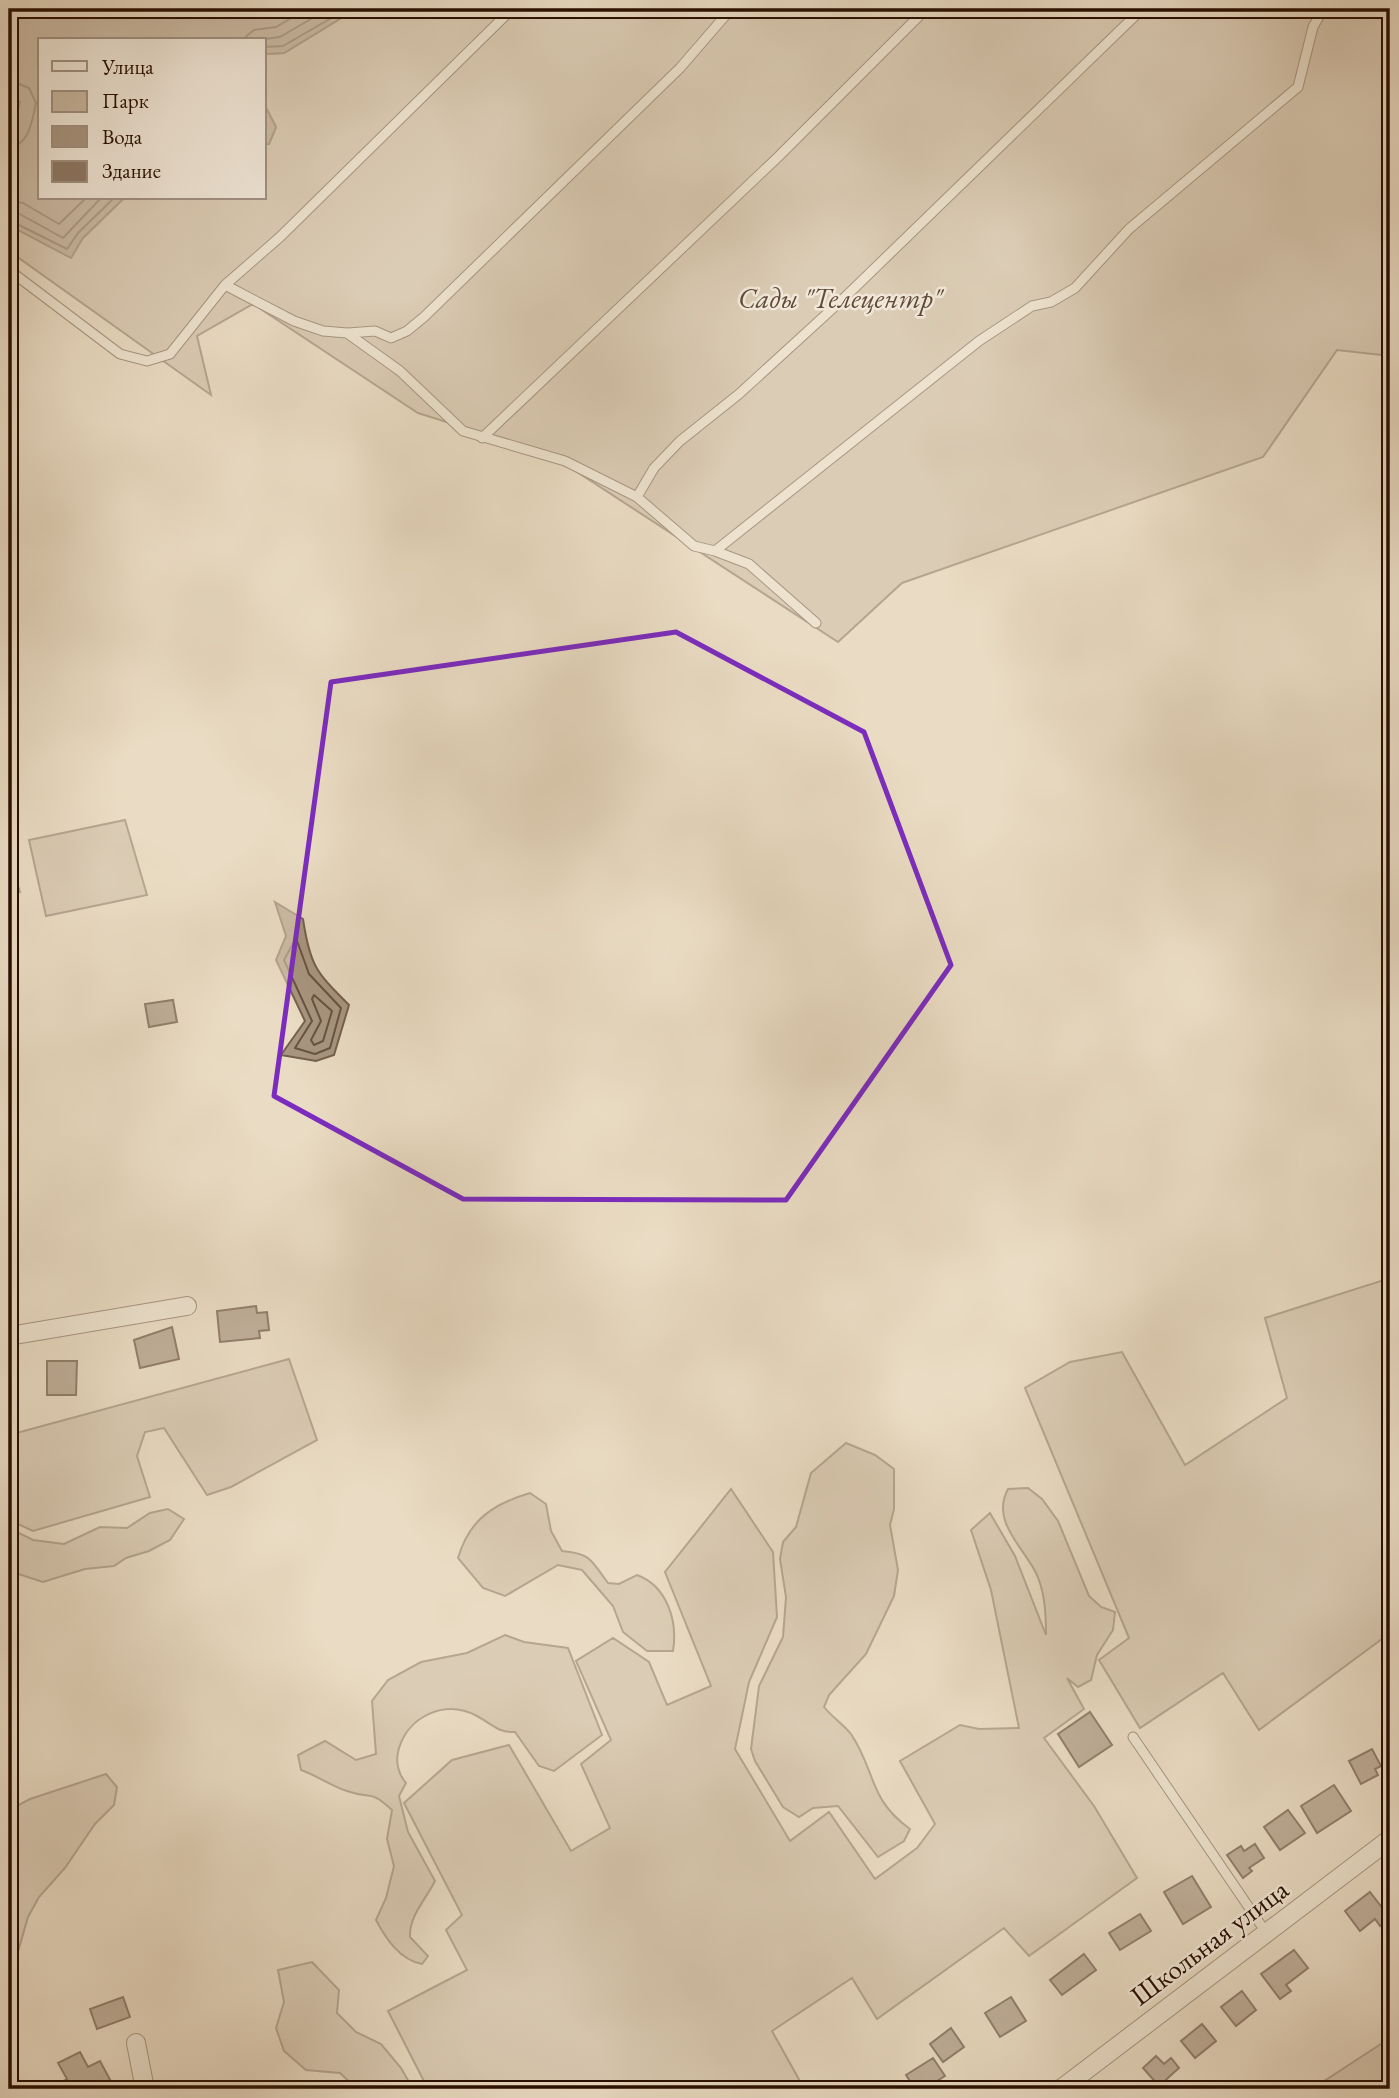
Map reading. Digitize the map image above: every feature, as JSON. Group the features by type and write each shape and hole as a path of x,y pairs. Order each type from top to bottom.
{"street":[{"path":"9,1336 187,1306"},
{"name":"Школьная улица","path":"1061,2089 1265,1931 1390,1839"},
{"path":"136,2043 145,2089"}],"lane":[{"path":"9,271 120,354 147,361 170,354 225,285 280,237 512,9"},
{"path":"225,285 294,321 323,331 375,331 391,338 407,331 680,68 720,18 731,9"},
{"path":"482,438 778,157 926,9"},
{"path":"637,497 654,468 680,441 739,394 843,299 1142,9"},
{"path":"715,551 979,341 1032,306 1051,302 1075,288 1129,229 1298,87 1313,27 1323,9"},
{"path":"348,333 400,371 463,431 565,461 637,497 694,546 749,564 816,623"},
{"path":"1133,1737 1265,1931"}],"highlighted area":[{"path":"676,632 864,732 951,965 786,1200 463,1199 274,1096 331,682"}],"green space":[{"name":"Сады \"Телецентр\"","path":"356,9 1390,9 1390,356 1337,350 1263,457 902,583 838,642 551,455 418,413 253,304 197,336 211,395 9,251 9,201 12,227 83,238 122,200 266,200 266,144 269,144 276,127 266,108 266,54 284,53"},
{"path":"9,95 21,101 9,142"},
{"path":"125,820 147,895 46,916 29,840"},
{"path":"9,858 20,892 9,894"},
{"path":"1390,1278 1390,1633 1259,1730 1223,1673 1140,1728 1099,1660 1129,1638 1025,1388 1070,1362 1122,1352 1185,1465 1287,1398 1265,1318"},
{"path":"289,1359 317,1440 231,1487 207,1495 164,1428 145,1432 137,1456 150,1497 33,1531 9,1520 9,1435"},
{"path":"846,1443 875,1455 894,1469 894,1509 890,1525 898,1570 894,1596 866,1654 829,1695 824,1707 851,1734 879,1796 896,1818 910,1829 904,1841 878,1857 838,1806 813,1808 799,1817 783,1807 755,1761 751,1749 759,1686 783,1637 786,1597 780,1559 783,1542 796,1527 811,1473"},
{"path":"1028,1488 1042,1499 1058,1521 1089,1596 1101,1607 1115,1612 1113,1630 1097,1655 1091,1680 1078,1687 1067,1678 1084,1709 1044,1738 1094,1806 1137,1878 1029,1956 1004,1928 877,2019 852,1978 772,2031 801,2083 791,2089 428,2089 388,2011 467,1970 446,1930 462,1915 404,1803 452,1760 509,1745 571,1851 610,1828 581,1764 611,1740 576,1661 613,1638 649,1662 667,1705 711,1686 665,1572 731,1489 773,1552 777,1617 749,1682 735,1749 790,1841 829,1812 875,1879 917,1848 935,1824 900,1761 960,1725 979,1729 1019,1728 991,1590 971,1530 990,1513 1015,1556 1046,1635 1041,1586 1035,1571 1010,1532 1003,1511 1008,1489"},
{"path":"530,1493 546,1504 551,1531 562,1551 586,1557 608,1583 619,1584 637,1575 656,1587 672,1617 673,1651 647,1651 623,1632 613,1606 582,1570 558,1565 505,1596 483,1588 458,1558 463,1545 484,1515 505,1502"},
{"path":"168,1509 184,1519 170,1540 149,1551 126,1558 114,1566 85,1569 43,1582 9,1571 9,1528 33,1540 64,1544 100,1527 127,1528 150,1513"},
{"path":"505,1635 524,1642 568,1648 602,1735 554,1771 539,1766 515,1732 499,1729 465,1711 441,1710 420,1719 411,1727 399,1748 397,1758 401,1776 406,1783 399,1796 408,1832 435,1881 410,1929 410,1937 428,1956 422,1964 414,1962 400,1953 389,1941 376,1920 386,1898 394,1866 387,1839 392,1810 374,1797 342,1789 301,1770 298,1755 325,1741 356,1760 376,1754 372,1701 388,1680 421,1662 467,1653"},
{"path":"106,1774 117,1787 114,1805 95,1824 65,1868 39,1897 28,1917 15,1962 9,1963 9,1810 30,1799"},
{"path":"312,1962 339,1990 337,2013 356,2032 381,2044 401,2068 413,2089 357,2089 340,2073 306,2070 284,2051 276,2028 284,2002 278,1970"},
{"path":"1390,2038 1390,2089 1312,2089"}],"water":[{"path":"9,9 356,9 284,53 266,54 266,38 38,38 38,200 122,200 83,238 71,258 12,227 9,142 20,102 9,95"},
{"path":"266,108 276,127 269,144 266,144"},
{"path":"275,902 303,919 308,948 316,967 349,1005 334,1055 316,1061 281,1055 305,1021 276,960 286,936"}],"building":[{"path":"173,1000 177,1022 149,1027 145,1004"},
{"path":"256,1306 257,1313 267,1312 269,1330 259,1331 260,1338 220,1342 217,1311"},
{"path":"172,1327 179,1359 140,1368 134,1340"},
{"path":"47,1361 77,1361 76,1395 47,1395"},
{"path":"1090,1712 1112,1745 1079,1767 1058,1734"},
{"path":"1372,1749 1381,1766 1375,1769 1378,1775 1361,1784 1349,1761"},
{"path":"1334,1785 1351,1811 1317,1833 1301,1806"},
{"path":"1288,1810 1305,1833 1280,1850 1264,1827"},
{"path":"1255,1844 1264,1858 1249,1868 1252,1871 1243,1878 1227,1855 1241,1846 1244,1851"},
{"path":"1192,1876 1211,1907 1183,1924 1164,1892"},
{"path":"1370,1892 1390,1918 1380,1926 1375,1919 1360,1931 1345,1911"},
{"path":"1140,1914 1151,1931 1120,1950 1109,1933"},
{"path":"1294,1950 1308,1968 1286,1985 1291,1991 1280,1999 1261,1974"},
{"path":"1084,1954 1096,1970 1062,1995 1050,1980"},
{"path":"1242,1991 1256,2010 1236,2026 1221,2007"},
{"path":"123,1997 130,2017 97,2029 90,2009"},
{"path":"1011,1997 1026,2021 1000,2037 985,2013"},
{"path":"1202,2024 1216,2041 1195,2058 1181,2041"},
{"path":"951,2028 964,2047 943,2062 930,2044"},
{"path":"80,2052 88,2067 100,2061 115,2089 54,2089 53,2087 67,2079 58,2063"},
{"path":"1156,2056 1164,2064 1171,2058 1179,2068 1159,2086 1143,2068"},
{"path":"933,2058 945,2076 924,2089 915,2089 906,2075"}]}
